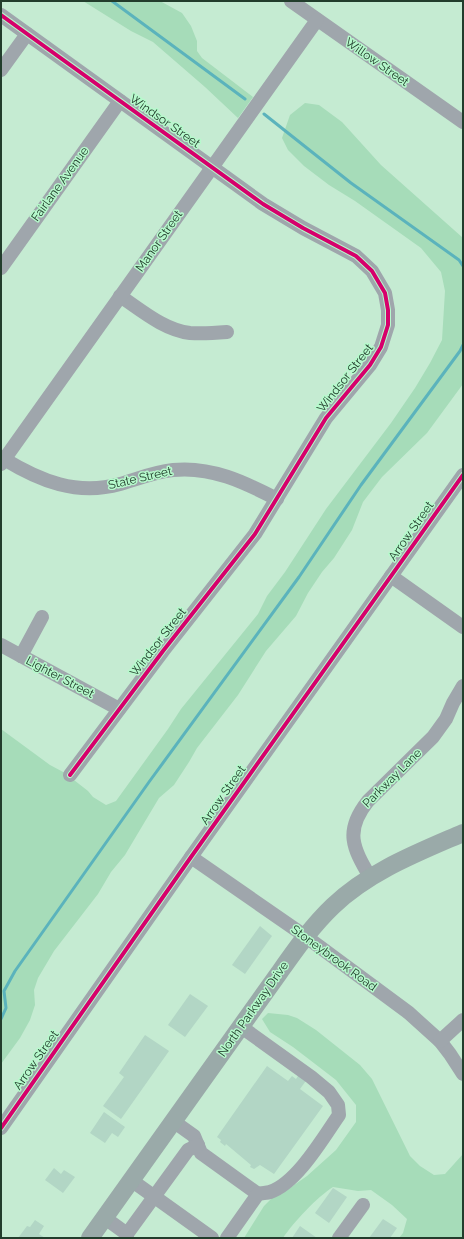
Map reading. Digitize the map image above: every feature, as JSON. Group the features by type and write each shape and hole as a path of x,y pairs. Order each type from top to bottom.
{"main road":[{"name":"North Parkway Drive","path":"90,1238 305,936 333,905 370,877 395,863 463,833"}],"street":[{"name":"Willow Street","path":"292,1 463,122"},
{"name":"Windsor Street","path":"1,15 283,217 361,259 377,278 387,301 388,326 378,353 326,418 255,534 163,651 70,775"},
{"name":"Manor Street","path":"3,461 317,20"},
{"path":"1,70 27,34"},
{"name":"Fairlane Avenue","path":"1,268 120,101"},
{"path":"120,296 158,321 183,332 204,334 227,332"},
{"name":"State Street","path":"3,461 42,479 70,487 89,488 108,486 157,472 184,470 227,476 277,498"},
{"name":"Arrow Street","path":"1,1128 191,857 463,475"},
{"path":"391,576 463,627"},
{"path":"21,656 42,617"},
{"name":"Lighter Street","path":"1,645 119,709"},
{"name":"Parkway Lane","path":"370,877 355,850 354,831 356,820 368,801 433,737 446,719 463,686"},
{"name":"Stoneybrook Road","path":"191,857 305,936 409,1013 440,1042 463,1074"},
{"path":"440,1042 463,1020"},
{"path":"173,1121 194,1136 201,1153 258,1194 271,1192 288,1181 302,1167 339,1116 338,1105 329,1092 311,1077 240,1026"},
{"path":"105,1218 128,1236 154,1196 188,1150 198,1145"},
{"path":"132,1180 212,1238"},
{"path":"227,1238 258,1194"},
{"path":"339,1238 363,1205"}],"green space":[{"path":"83,1 160,1 182,13 191,26 197,41 197,51 202,58 253,97 238,118 153,42 131,31"},
{"path":"305,103 319,105 342,122 381,165 463,238 463,384 427,433 382,477 363,502 352,530 334,558 322,572 308,593 296,616 266,651 238,695 197,748 174,785 159,798 125,855 111,872 98,894 54,951 38,978 34,990 35,1005 30,1020 20,1038 1,1064 1,729 50,765 65,773 88,791 93,797 106,805 116,801 181,709 258,614 267,596 285,572 326,509 391,423 415,388 442,340 445,291 441,272 421,248 355,201 329,185 304,166 288,150 282,138 290,115"},
{"path":"268,1013 288,1015 297,1018 316,1030 360,1065 372,1079 410,1156 420,1166 434,1175 445,1174 463,1154 463,1238 399,1238 403,1233 407,1219 392,1205 371,1190 358,1191 333,1187 306,1211 283,1238 244,1238 264,1206 274,1196 287,1190 307,1176 336,1150 356,1122 356,1105 336,1080 293,1047 270,1032 262,1019"}],"building":[{"path":"260,926 272,936 245,974 232,965"},
{"path":"190,994 208,1006 185,1037 168,1025"},
{"path":"145,1035 169,1051 121,1119 103,1106 124,1077 119,1073"},
{"path":"267,1066 288,1081 292,1076 296,1079 300,1073 308,1078 300,1089 323,1106 274,1174 260,1165 254,1169 250,1167 251,1165 226,1144 225,1146 220,1142 221,1140 217,1137"},
{"path":"104,1112 125,1127 118,1137 112,1133 105,1143 90,1133"},
{"path":"54,1168 61,1174 64,1170 75,1177 63,1193 45,1180"},
{"path":"333,1188 347,1197 329,1223 315,1213"},
{"path":"383,1219 397,1228 390,1238 369,1238"},
{"path":"35,1220 44,1226 39,1234 45,1238 18,1238 27,1226 30,1227"},
{"path":"300,1226 317,1238 292,1238"}],"waterway":[{"path":"112,1 245,99"},
{"path":"264,114 351,183 459,260 463,266"},
{"path":"1,1019 6,1008 4,991 15,971 149,782 299,577 361,485 463,345"}],"cycle path":[{"path":"1,15 263,204 303,228 356,256 372,271 385,293 388,310 388,325 381,347 370,365 326,418 255,534 163,651 70,775"},
{"path":"1,1128 191,857 463,475"}]}
